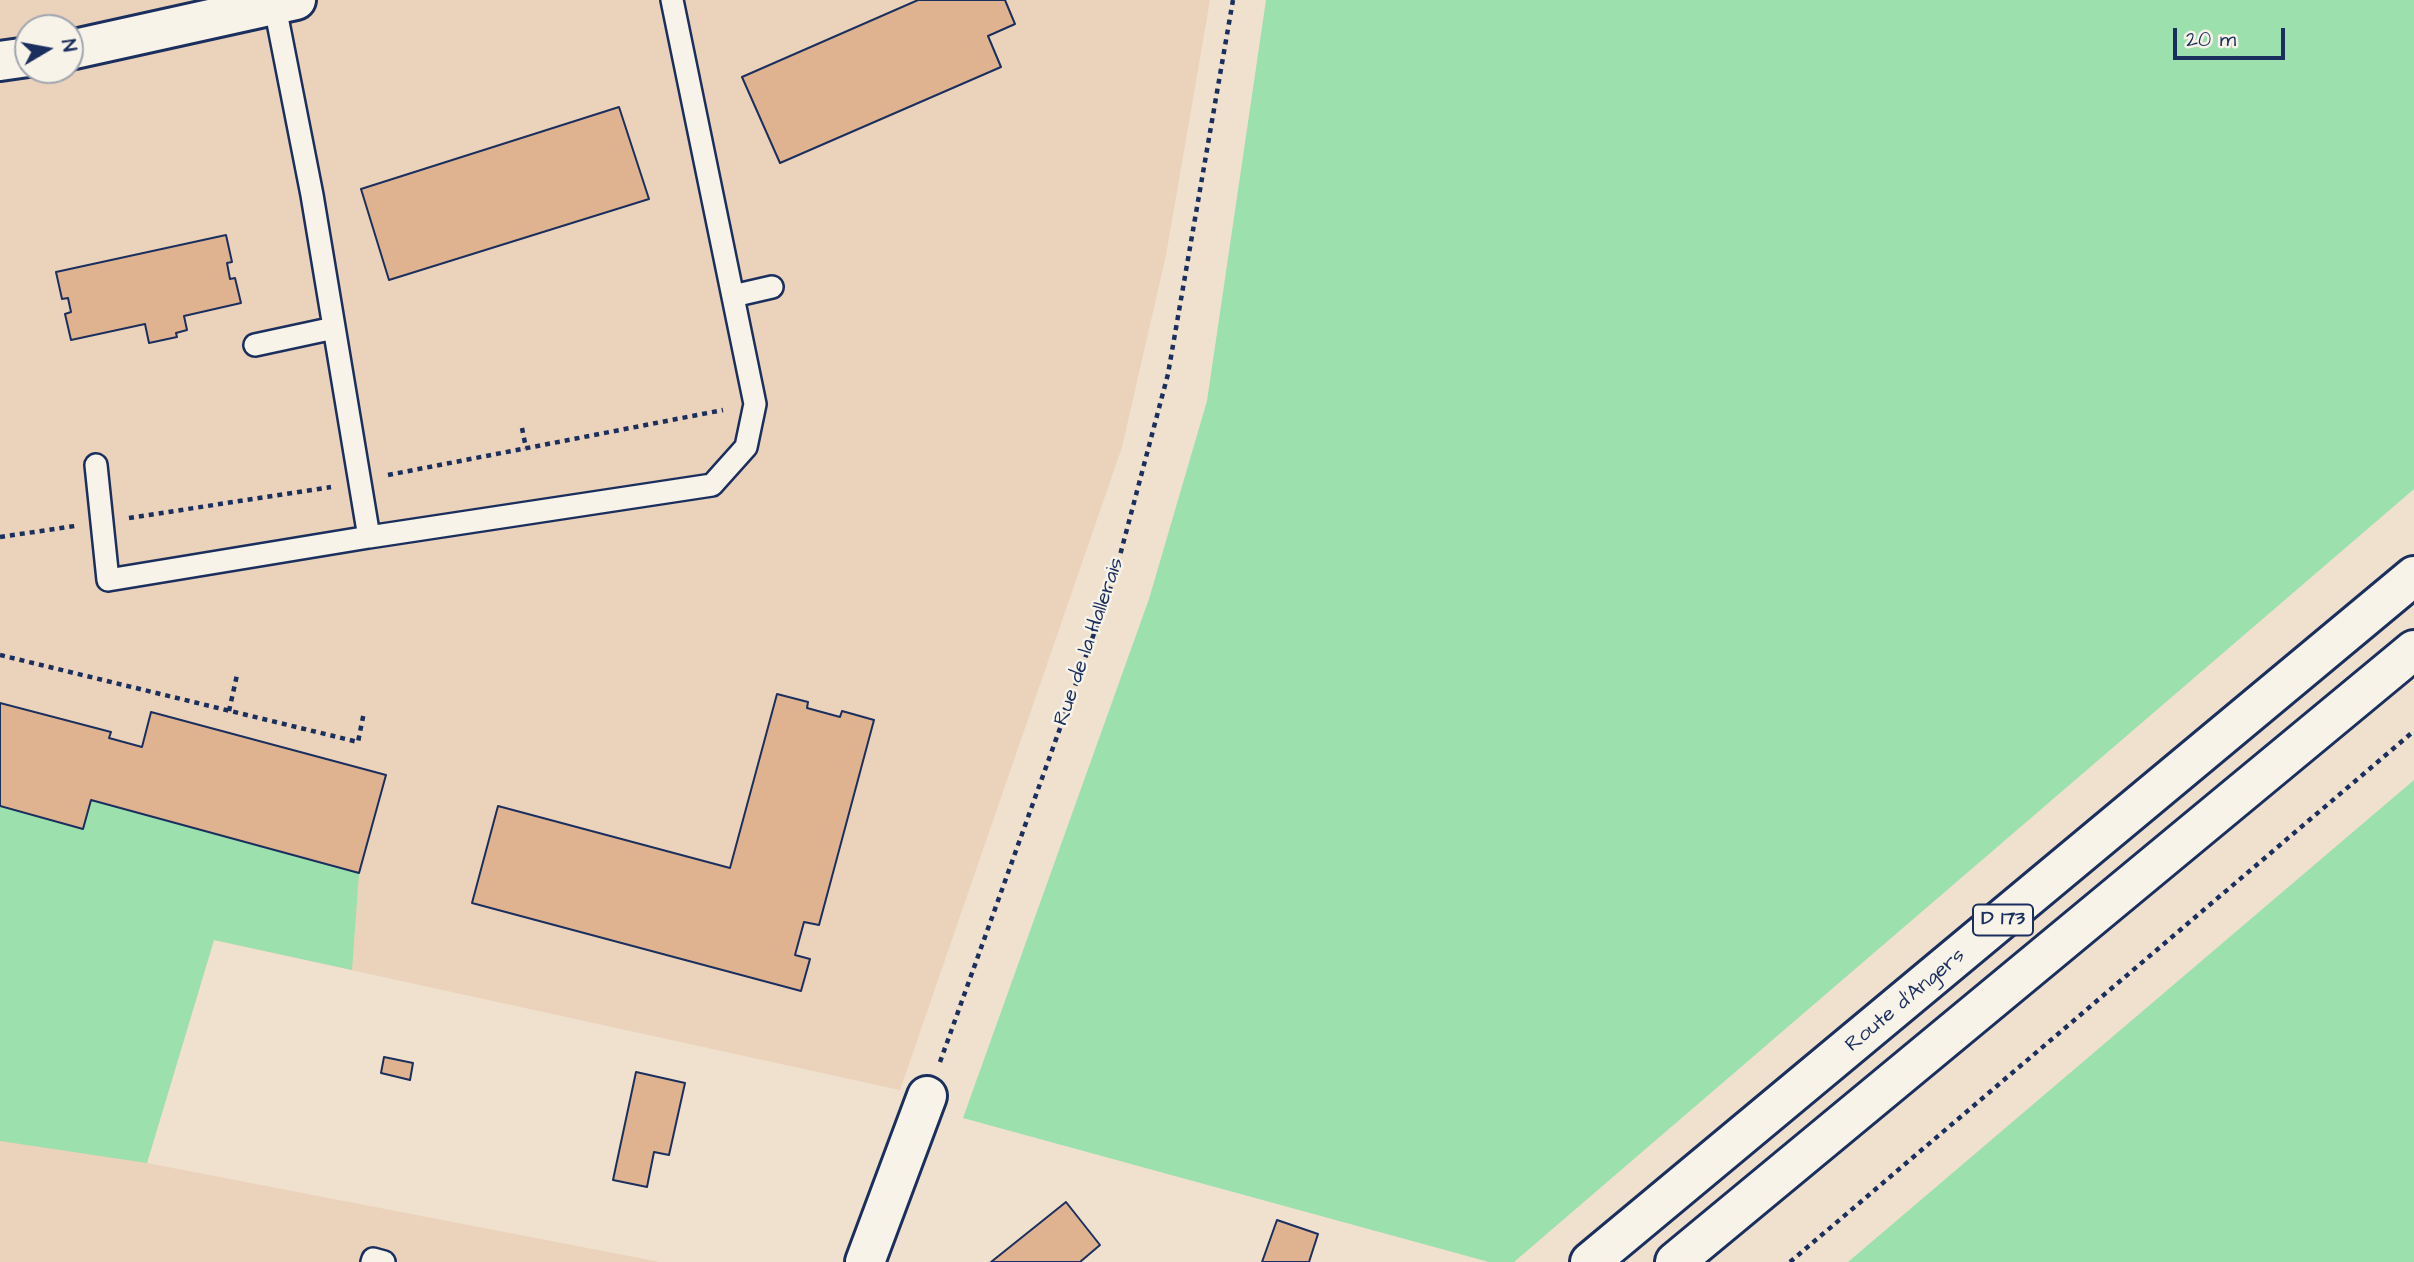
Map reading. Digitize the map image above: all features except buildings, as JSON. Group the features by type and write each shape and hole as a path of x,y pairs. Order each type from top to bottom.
{"main road":[{"path":"84,47 282,2"},
{"name":"Route d'Angers","path":"1590,1262 2414,576"},
{"name":"D 173","path":"1675,1262 2414,650"},
{"path":"865,1262 927,1096"}],"lane":[{"path":"96,465 108,580 712,485 746,447 755,404 672,0"},
{"path":"282,2 369,537"},
{"path":"733,296 772,287"},
{"path":"255,345 334,328"},
{"path":"372,1262 373,1259 384,1262"}],"path":[{"name":"Rue de la Hallerais","path":"927,1096 1114,578 1168,374 1233,0"},
{"path":"522,428 526,448"},
{"path":"0,654 358,742 364,712"},
{"path":"229,711 237,676"},
{"path":"1790,1262 2414,730"}],"shaded area":[{"path":"0,0 1210,0 1166,255 1122,447 900,1090 214,940 147,1163 660,1262 0,1262"}],"green space":[{"path":"1266,0 2414,0 2414,489 1514,1262 1489,1262 963,1118 1149,599 1207,401"},
{"path":"2414,780 2414,1262 1848,1262"},
{"path":"91,800 359,873 352,970 214,940 147,1163 0,1141 0,806 83,829"}]}
